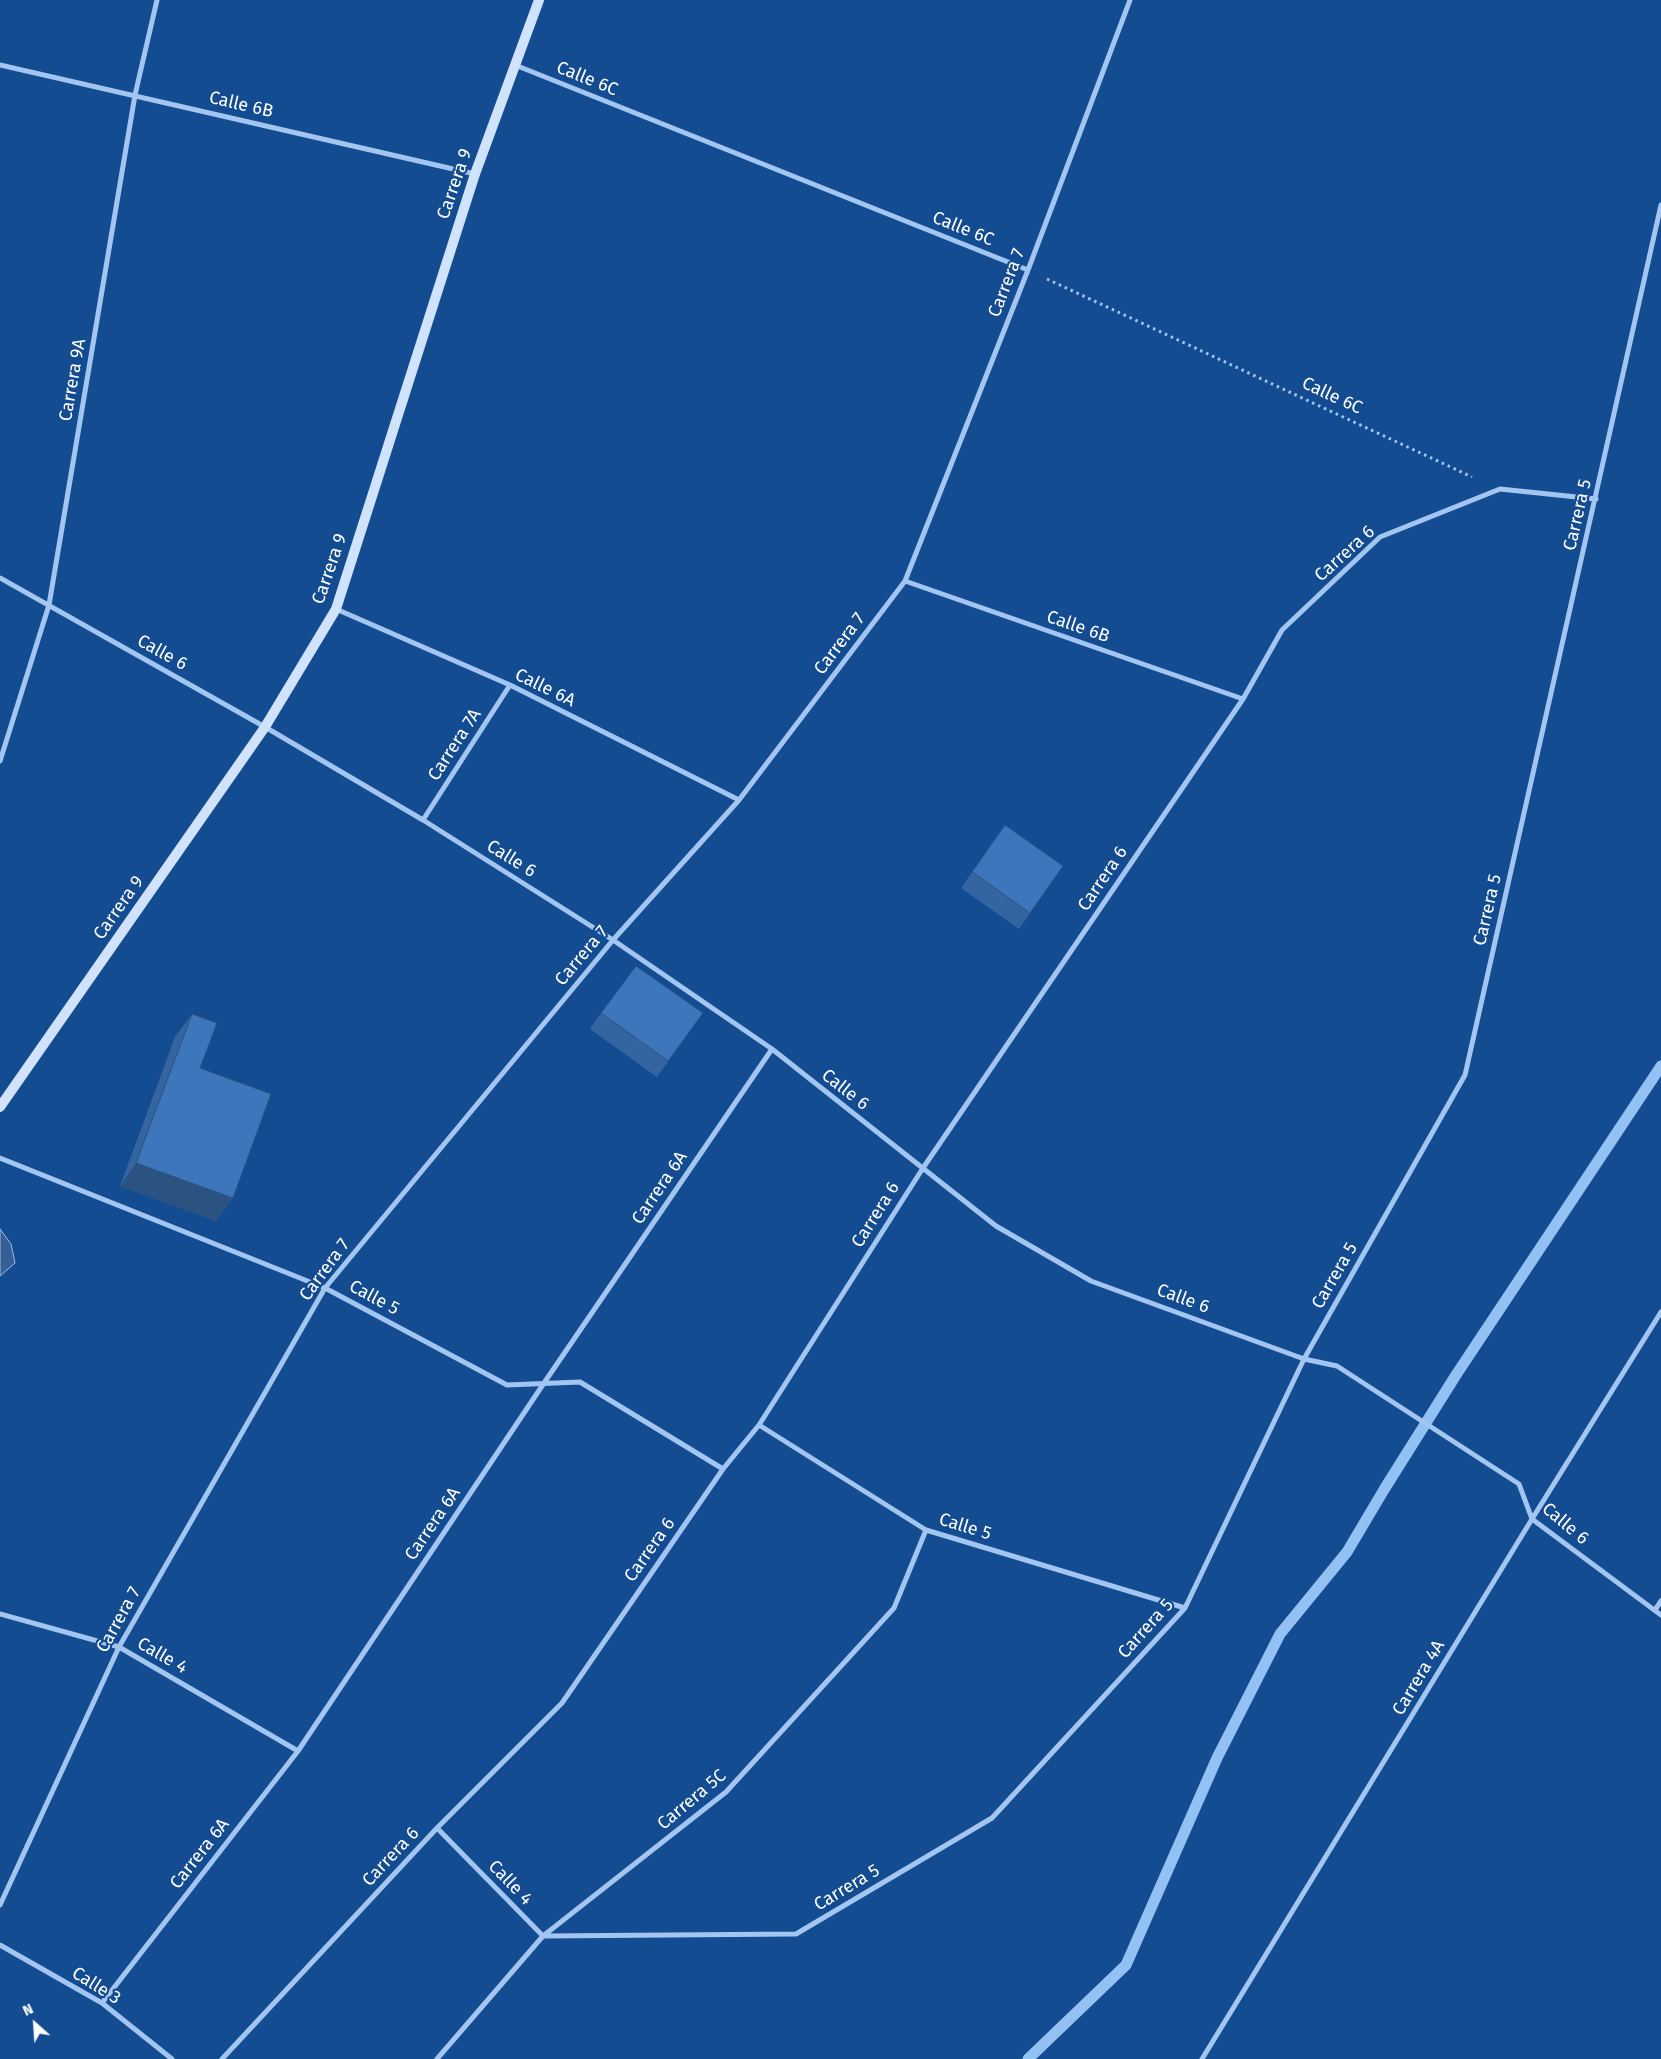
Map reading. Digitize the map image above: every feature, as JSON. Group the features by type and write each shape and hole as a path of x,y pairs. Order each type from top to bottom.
{"main road":[{"name":"Carrera 9","path":"0,1107 265,727 336,609 475,174 539,0"}],"street":[{"name":"Carrera 9A","path":"0,761 49,605 135,95 157,0"},
{"name":"Carrera 7","path":"0,1905 119,1647 325,1288 613,940 739,800 905,581 1028,270 1130,0"},
{"name":"Calle 6B","path":"0,65 475,174"},
{"name":"Calle 6C","path":"515,65 1028,270"},
{"name":"Carrera 5","path":"543,1936 796,1934 992,1818 1185,1608 1304,1359 1465,1075 1661,205"},
{"name":"Carrera 6","path":"222,2059 437,1828 562,1703 723,1469 760,1425 923,1168 1243,699 1282,630 1380,537 1500,490 1596,499"},
{"name":"Calle 6","path":"0,578 265,727 423,820 613,940 772,1049 996,1226 1091,1281 1304,1359 1337,1366 1519,1484 1532,1519 1661,1615"},
{"name":"Calle 6B","path":"905,581 1243,699"},
{"name":"Calle 6A","path":"336,609 510,685 739,800"},
{"name":"Carrera 7A","path":"423,820 510,685"},
{"name":"Carrera 6A","path":"102,2003 298,1751 544,1383 772,1049"},
{"name":"Calle 5","path":"0,1158 325,1288 506,1385 580,1382 723,1469"},
{"name":"Carrera 4A","path":"1202,2059 1532,1519 1661,1312"},
{"name":"Calle 5","path":"760,1425 926,1530 1185,1608"},
{"name":"Carrera 5C","path":"437,2059 543,1936 726,1792 894,1608 926,1530"},
{"path":"1655,1610 1661,1601"},
{"name":"Calle 4","path":"0,1614 119,1647 298,1751"},
{"name":"Calle 4","path":"437,1828 543,1936"},
{"name":"Calle 3","path":"0,1945 102,2003 172,2059"}],"path":[{"name":"Calle 6C","path":"1028,270 1500,490"}],"water":[{"path":"0,1229 11,1244 15,1263 0,1276"}],"building":[{"path":"1005,825 1063,866 1030,913 972,872"},
{"path":"636,966 703,1013 668,1061 601,1013"},
{"path":"192,1014 217,1023 200,1068 271,1094 233,1198 136,1163"}],"waterway":[{"path":"1028,2059 1126,1965 1217,1758 1280,1634 1347,1552 1456,1375 1661,1066"}]}
